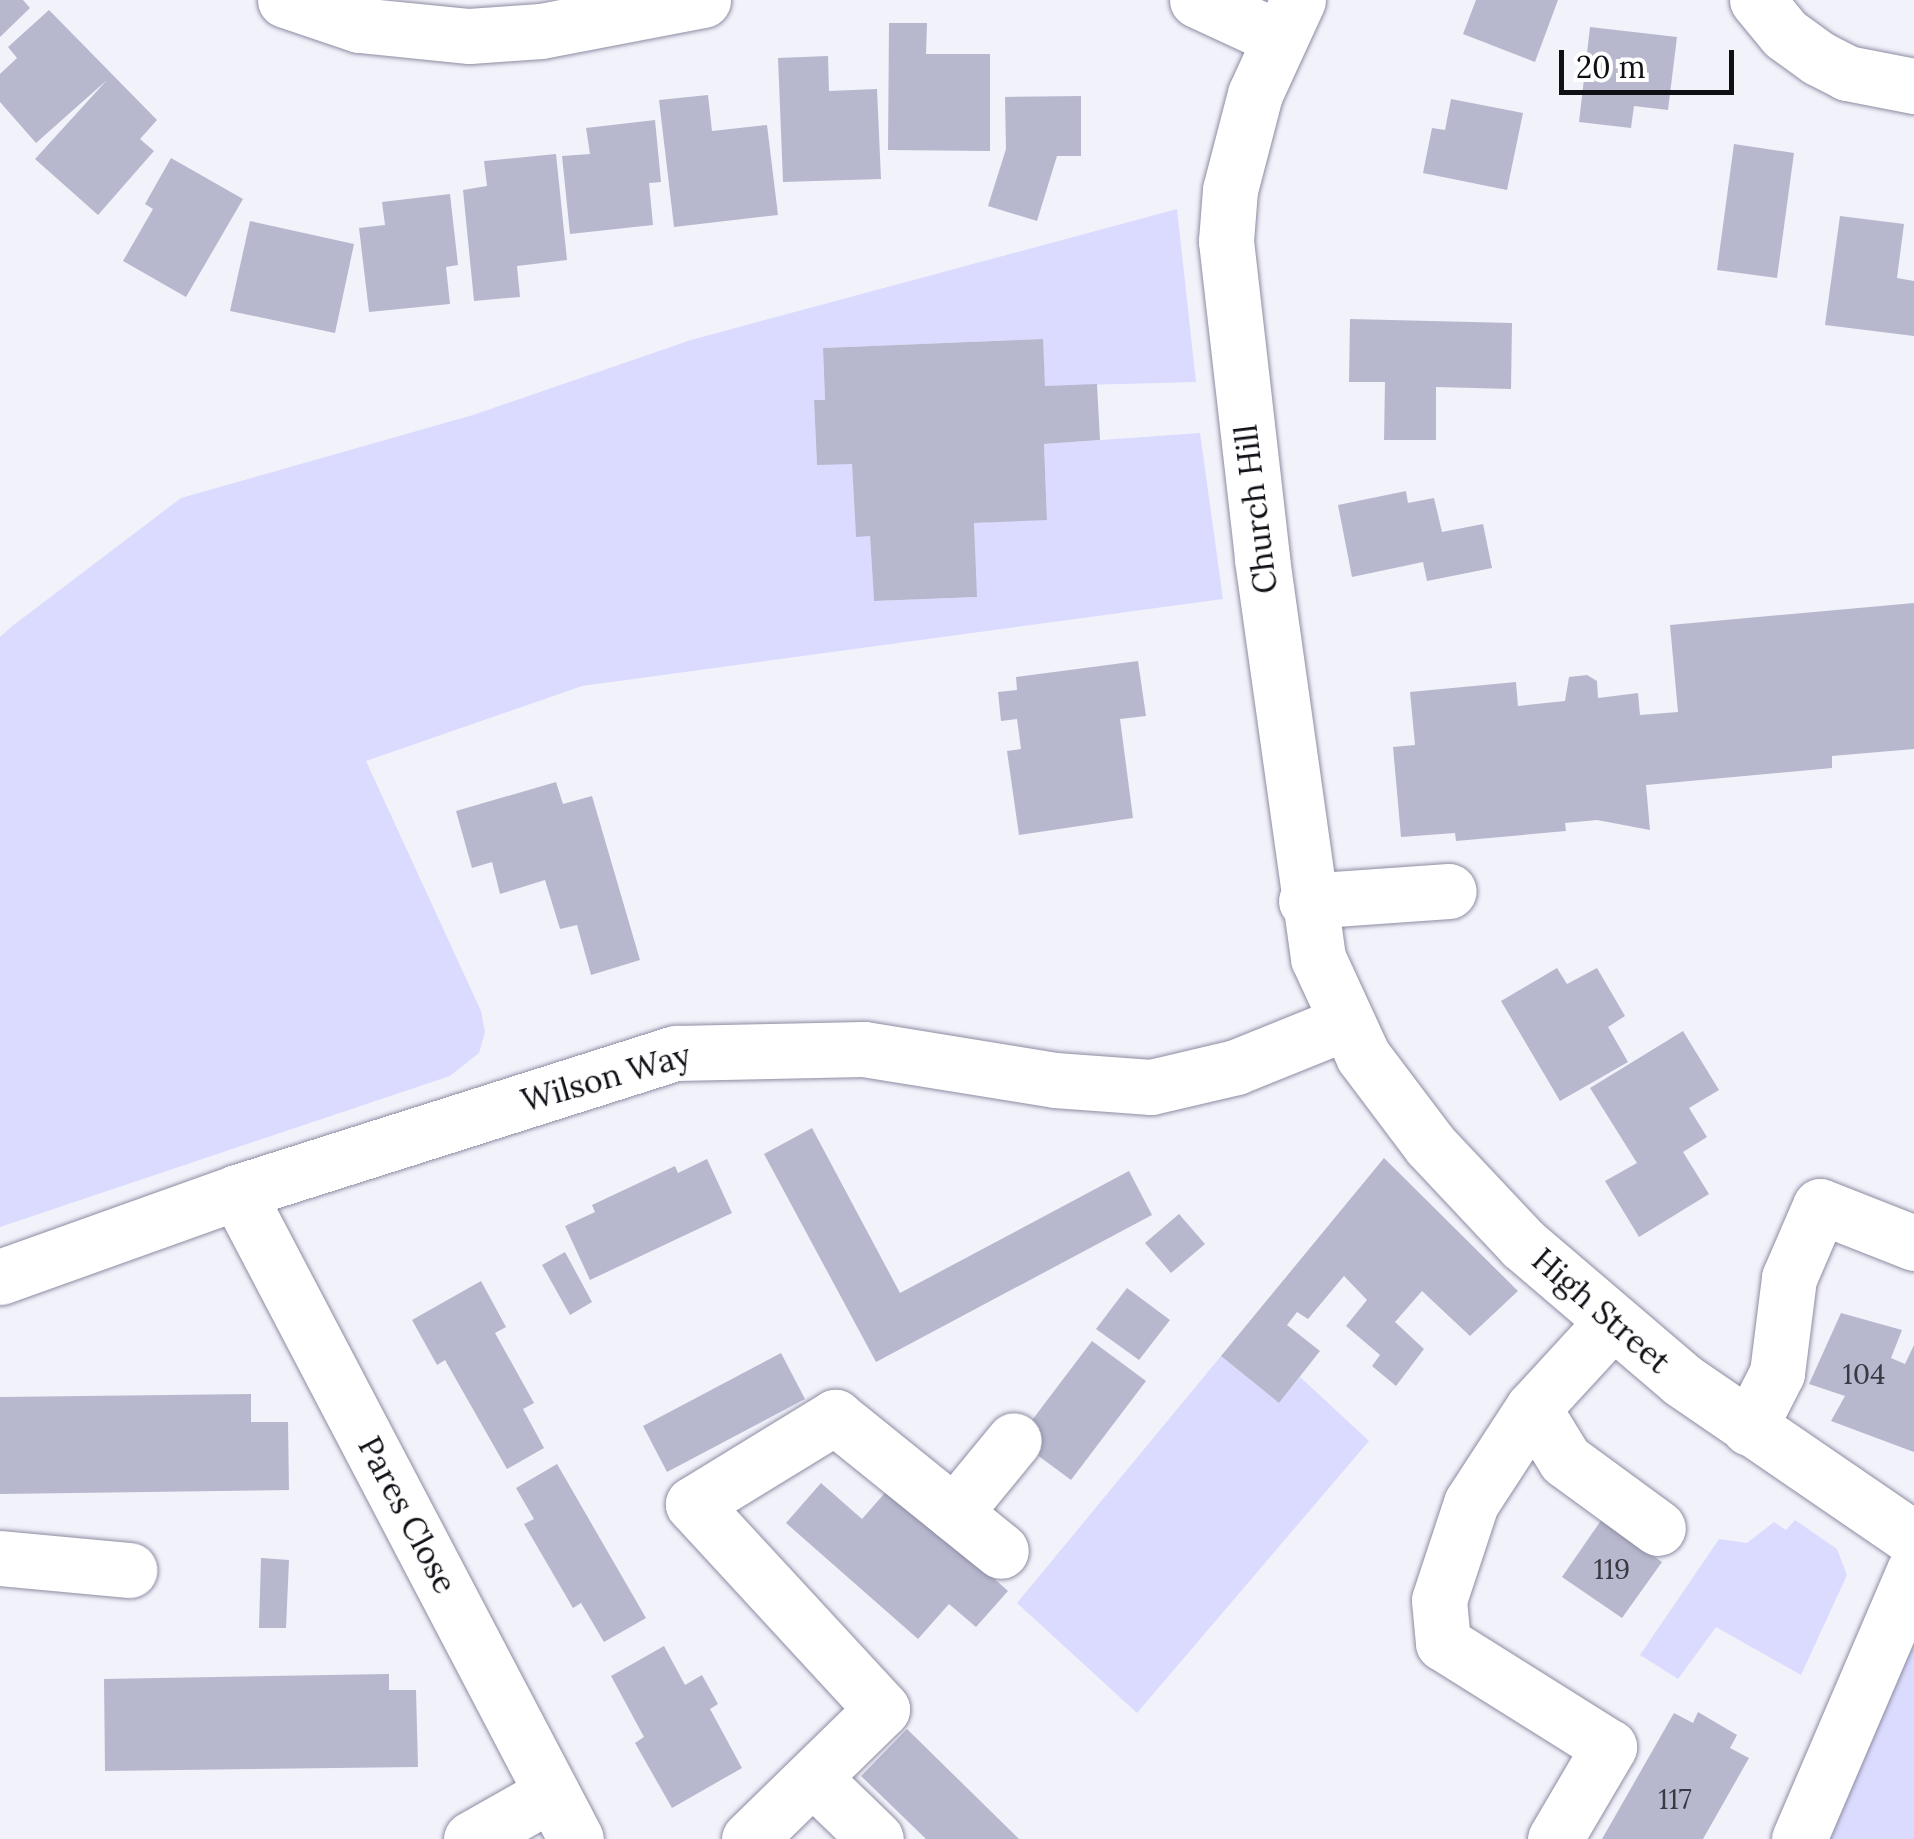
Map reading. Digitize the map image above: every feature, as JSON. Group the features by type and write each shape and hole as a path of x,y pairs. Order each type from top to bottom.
{"street":[{"path":"285,0 360,25 469,36 541,32 703,0"},
{"path":"1197,0 1288,19"},
{"path":"1757,0 1785,34 1818,58 1847,73 1914,86"},
{"name":"Church Hill","path":"1288,19 1240,146 1226,241 1306,900 1318,958 1345,1024"},
{"path":"1306,900 1449,891"},
{"name":"Wilson Way","path":"0,1277 237,1192 676,1053 864,1049 1055,1080 1151,1088 1236,1067 1345,1024"},
{"name":"High Street","path":"1345,1024 1430,1145 1523,1244 1612,1322 1749,1428 1914,1539"},
{"name":"Pares Close","path":"237,1192 564,1816"},
{"path":"1749,1428 1778,1373 1788,1278 1820,1206 1914,1243"},
{"path":"1554,1839 1609,1747 1443,1643 1439,1600 1471,1503 1533,1408 1612,1322"},
{"path":"1533,1408 1565,1460 1658,1528"},
{"path":"750,1839 882,1709 694,1504 836,1417 1001,1551"},
{"path":"954,1513 1014,1440"},
{"path":"0,1558 130,1570"},
{"path":"1799,1839 1914,1571"},
{"path":"814,1778 876,1839"},
{"path":"470,1839 564,1816"}],"shaded area":[{"path":"1177,209 1196,382 1045,386 1042,339 823,348 825,400 814,401 817,464 852,464 856,536 870,536 874,601 976,597 974,523 1047,519 1044,444 1200,433 1223,599 582,686 366,761 481,1011 485,1032 479,1053 450,1076 0,1227 0,637 11,627 181,498 473,415 691,340"},
{"path":"1221,1356 1279,1403 1300,1377 1369,1441 1137,1713 1017,1603"},
{"path":"1795,1520 1837,1549 1847,1575 1801,1675 1716,1627 1678,1679 1640,1655 1719,1539 1747,1543 1774,1522 1786,1530"},
{"path":"1914,1611 1914,1839 1821,1839"}],"building":[{"path":"0,0 23,0 30,8 0,37"},
{"path":"1476,0 1558,0 1535,62 1463,34"},
{"path":"49,10 157,120 140,139 154,151 98,215 35,159 107,80 36,143 0,102 0,74 17,58 8,47"},
{"path":"889,23 927,23 926,54 990,54 990,151 888,150"},
{"path":"1590,27 1677,37 1668,110 1634,106 1631,128 1579,122"},
{"path":"828,56 829,91 877,89 881,179 783,182 778,58"},
{"path":"708,95 712,131 767,125 778,215 674,227 659,100"},
{"path":"1081,96 1081,156 1057,156 1037,221 988,206 1006,149 1005,97"},
{"path":"1451,99 1523,113 1507,190 1423,173 1432,128 1445,130"},
{"path":"655,120 661,182 649,183 653,225 570,234 562,156 590,154 586,128"},
{"path":"1734,144 1794,153 1777,278 1717,270"},
{"path":"556,154 567,260 517,266 520,297 474,301 463,190 487,186 484,161"},
{"path":"171,158 243,199 186,297 123,261 153,209 145,204"},
{"path":"450,194 458,265 446,267 450,304 369,312 359,228 385,225 382,202"},
{"path":"1840,216 1904,224 1897,278 1914,281 1914,336 1825,325"},
{"path":"250,221 354,244 335,333 230,311"},
{"path":"1350,319 1512,323 1511,389 1436,387 1436,440 1384,440 1385,382 1349,382"},
{"path":"1043,339 1045,386 1097,384 1100,440 1044,444 1047,520 974,523 977,597 874,601 870,536 856,537 852,464 817,465 814,400 825,400 823,348"},
{"path":"1406,491 1408,503 1434,498 1442,532 1483,524 1492,568 1427,581 1423,562 1352,577 1338,505"},
{"path":"1914,603 1914,749 1832,756 1832,768 1646,785 1650,830 1597,820 1565,823 1566,831 1456,841 1455,833 1401,837 1393,747 1415,745 1410,692 1516,682 1518,706 1565,701 1569,677 1587,675 1597,681 1598,698 1638,693 1640,715 1678,712 1670,625"},
{"path":"1138,661 1146,716 1120,719 1133,818 1019,835 1007,751 1021,749 1017,719 1001,721 998,692 1017,690 1016,677"},
{"path":"556,782 563,804 592,796 640,960 591,975 577,925 560,929 545,880 500,894 492,862 472,868 456,811"},
{"path":"1557,968 1567,984 1597,968 1625,1016 1608,1027 1628,1062 1560,1101 1501,1001"},
{"path":"1683,1031 1719,1090 1689,1108 1707,1137 1683,1152 1709,1194 1639,1237 1605,1181 1637,1163 1590,1088"},
{"path":"812,1128 900,1293 1129,1171 1152,1215 876,1362 764,1154"},
{"path":"1384,1158 1518,1291 1470,1336 1422,1291 1395,1322 1424,1349 1396,1386 1372,1366 1380,1355 1346,1326 1367,1300 1344,1276 1308,1319 1297,1312 1287,1325 1320,1351 1279,1403 1221,1356"},
{"path":"707,1159 732,1213 590,1280 565,1226 595,1212 592,1205 675,1166 678,1173"},
{"path":"1179,1214 1205,1244 1171,1273 1145,1243"},
{"path":"565,1252 592,1302 570,1315 542,1265"},
{"path":"481,1281 506,1327 495,1333 534,1403 523,1409 544,1448 507,1469 445,1360 437,1365 412,1320"},
{"path":"1127,1288 1170,1320 1139,1360 1096,1329"},
{"path":"1841,1313 1902,1330 1891,1358 1905,1364 1914,1345 1914,1452 1831,1421 1845,1396 1809,1384"},
{"path":"1092,1341 1146,1381 1071,1480 1017,1440"},
{"path":"781,1353 805,1399 667,1472 643,1426"},
{"path":"251,1394 251,1422 288,1422 289,1490 0,1494 0,1397"},
{"path":"557,1464 646,1618 604,1642 581,1603 573,1608 524,1524 534,1519 516,1488"},
{"path":"821,1483 862,1519 891,1486 1008,1591 976,1627 949,1604 918,1639 786,1523"},
{"path":"1602,1519 1662,1562 1622,1618 1562,1577"},
{"path":"261,1558 289,1560 286,1628 259,1628"},
{"path":"664,1646 685,1685 702,1675 718,1704 710,1709 742,1768 672,1808 635,1743 644,1737 611,1676"},
{"path":"389,1674 389,1690 416,1690 418,1767 105,1771 104,1679"},
{"path":"1698,1712 1737,1735 1730,1748 1749,1758 1703,1839 1602,1839 1674,1713 1693,1723"},
{"path":"907,1729 1019,1839 926,1839 861,1776"}]}
